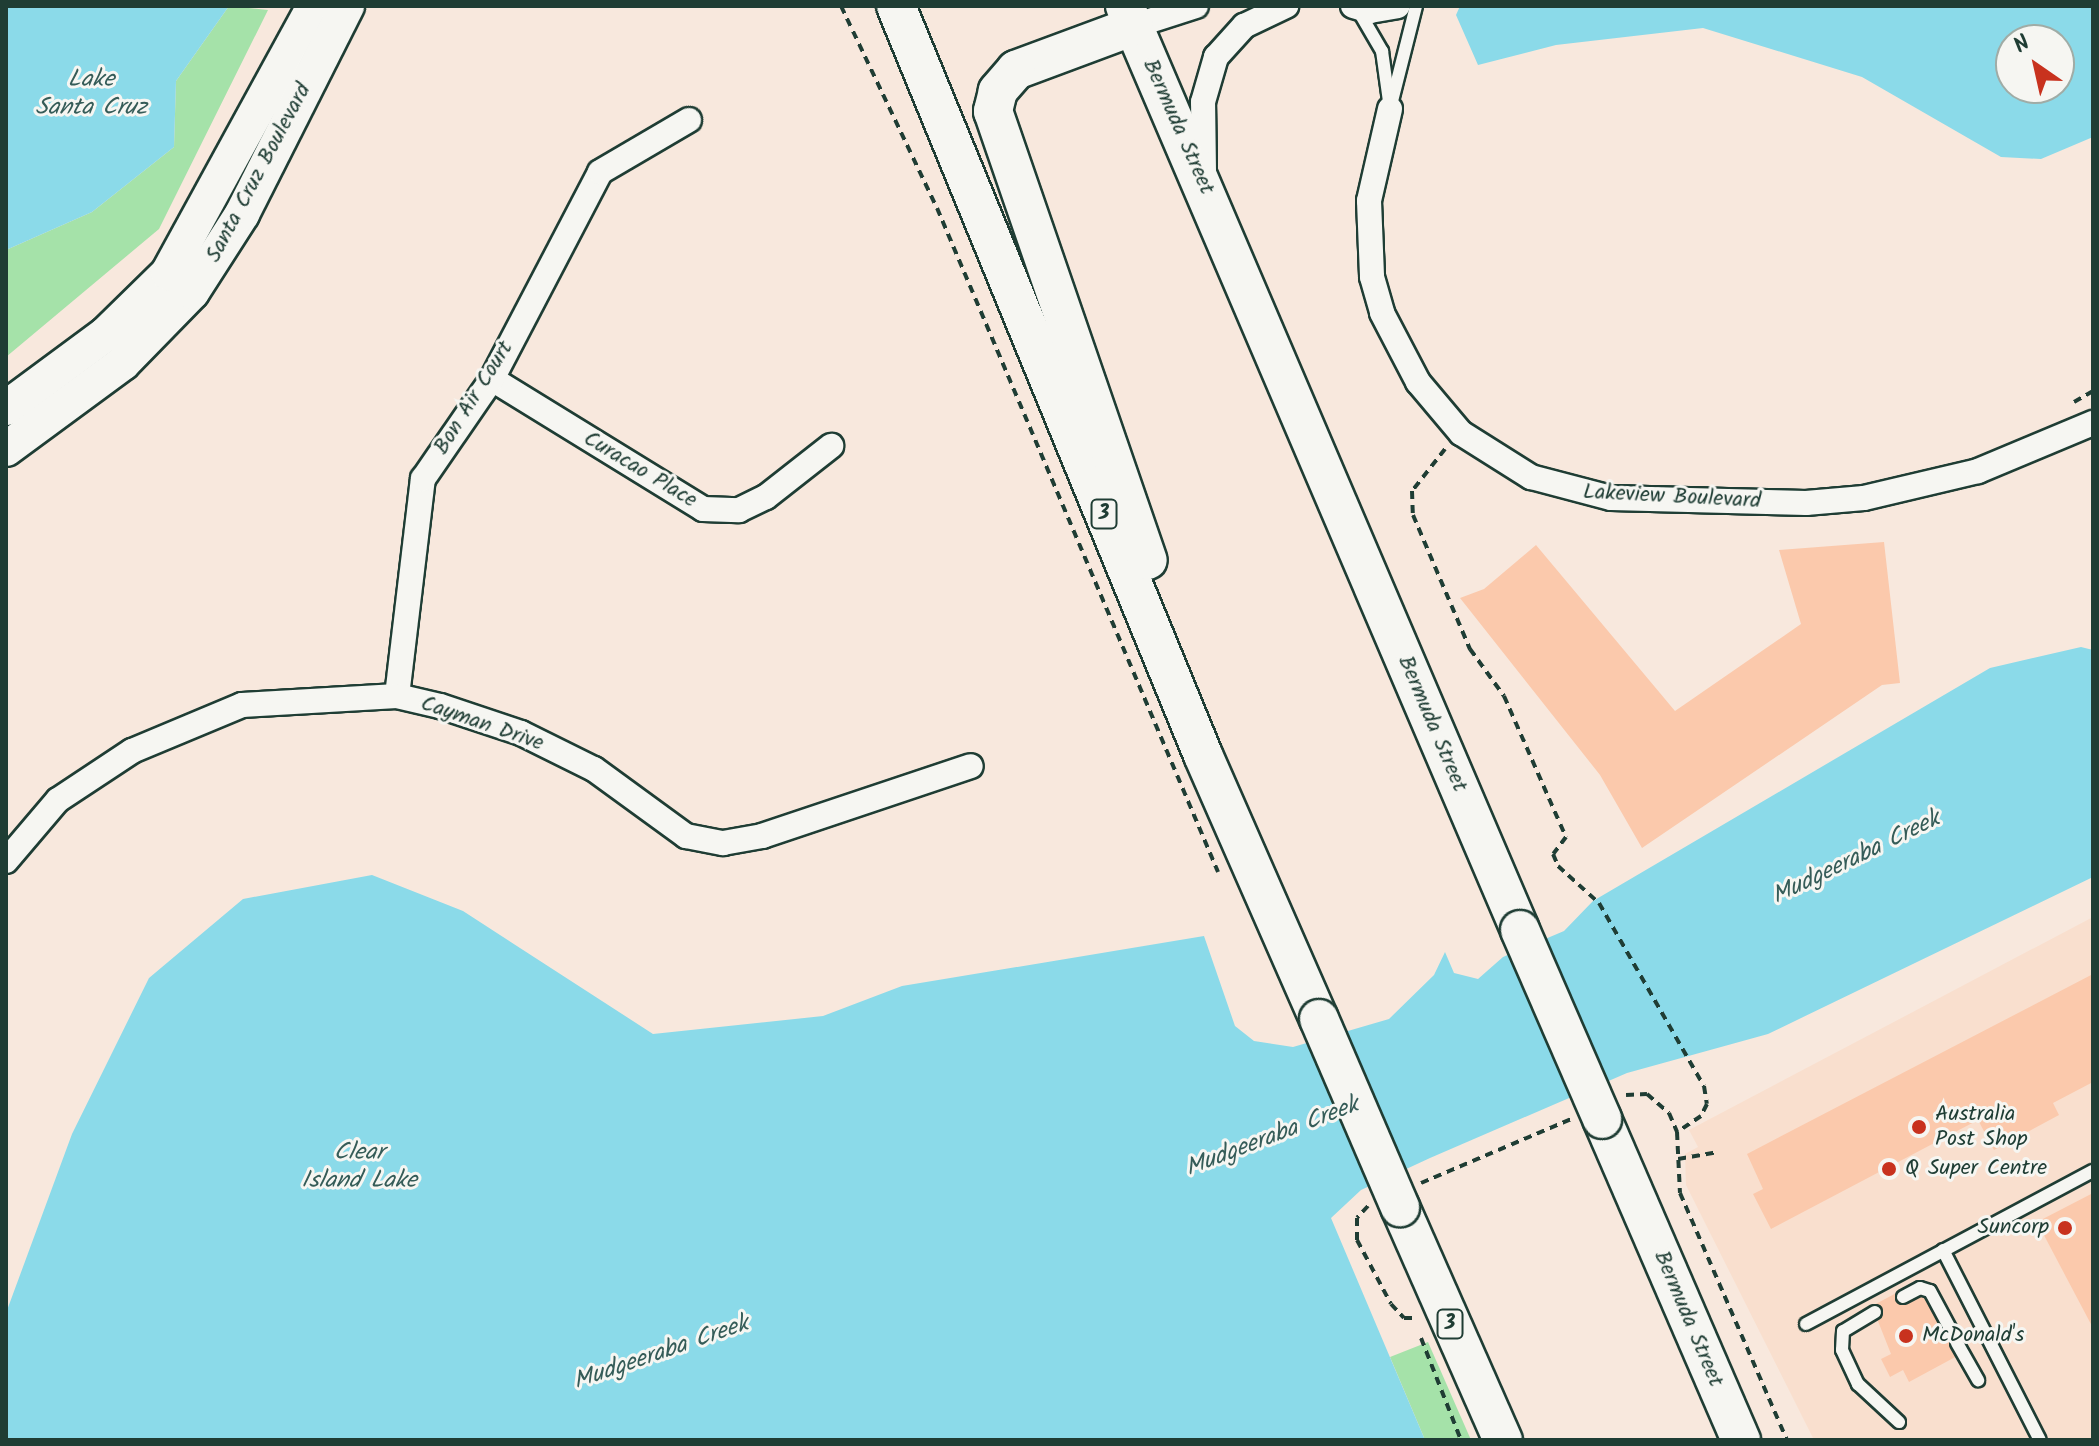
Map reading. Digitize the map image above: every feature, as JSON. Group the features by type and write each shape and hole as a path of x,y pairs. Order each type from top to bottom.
{"main road":[{"name":"3","path":"896,6 1203,755 1394,1199 1503,1440"},
{"path":"1130,16 1016,70 998,91 993,111 1121,478 1203,755"},
{"name":"Bermuda Street","path":"1130,16 1741,1440"}],"street":[{"name":"Santa Cruz Boulevard","path":"6,408 106,334 168,273 314,6"},
{"name":"Santa Cruz Boulevard","path":"6,449 123,363 192,292 242,214 347,6"},
{"path":"1130,16 1196,6"},
{"path":"1206,192 1203,102 1212,65 1244,26 1286,6"},
{"path":"1355,7 1398,6"},
{"name":"Lakeview Boulevard","path":"1390,109 1369,201 1372,277 1396,346 1461,433 1531,477 1568,491 1652,501 1806,503 1864,498 1978,471 2093,423"},
{"name":"Bon Air Court","path":"397,696 423,479 492,379 600,172 689,120"},
{"name":"Curacao Place","path":"492,379 703,509 739,510 766,497 831,446"},
{"name":"Cayman Drive","path":"6,861 58,800 132,751 242,705 397,696 521,733 594,769 686,836 723,843 762,836 971,766"}],"lane":[{"path":"1390,109 1416,6"},
{"path":"1355,7 1382,51 1390,109"},
{"path":"1806,1324 2093,1171"},
{"path":"1943,1250 2040,1440"},
{"path":"1903,1297 1920,1288 1930,1291 1978,1380"},
{"path":"1875,1312 1843,1331 1842,1350 1858,1384 1899,1422"}],"path":[{"path":"841,6 937,208 1161,750 1221,877"},
{"path":"1461,433 1412,491 1413,515 1470,649 1490,668 1566,837 1553,854 1558,866 1599,903 1704,1086 1707,1104 1677,1132"},
{"path":"1416,1321 1391,1304 1353,1230 1363,1208 1394,1199 1599,1111 1647,1094 1669,1113 1677,1132 1680,1193 1787,1440"},
{"path":"1678,1159 1718,1152"},
{"path":"1413,1304 1416,1321 1461,1440"}],"shaded area":[{"name":"Q Super Centre","path":"2093,917 2093,1440 1814,1440 1686,1185 1685,1154 1698,1147 1689,1130"}],"green space":[{"path":"229,6 268,10 159,229 6,357 6,250 92,212 174,147 176,81"},
{"path":"1428,1342 1471,1440 1425,1440 1390,1357"}],"water":[{"name":"Lake Santa Cruz","path":"6,6 229,6 176,81 174,147 92,212 6,250"},
{"path":"1460,6 2093,6 2093,137 2041,159 2001,157 1862,77 1703,28 1556,45 1478,65 1456,15"},
{"name":"Clear Island Lake","path":"2081,647 2093,650 2093,877 1768,1034 1627,1073 1430,1158 1361,1190 1331,1218 1425,1440 6,1440 6,1313 72,1134 149,978 243,899 372,875 463,911 653,1034 823,1016 902,986 1204,936 1235,1026 1254,1041 1293,1047 1389,1019 1434,975 1445,952 1454,973 1478,979 1503,957 1564,931 1593,901 1990,668"}],"building":[{"path":"1884,542 1900,683 1882,685 1642,848 1600,775 1460,598 1484,589 1536,545 1675,711 1801,624 1779,550"},
{"path":"2093,974 2093,1082 2053,1103 2059,1115 1994,1150 1978,1120 1771,1229 1753,1194 1763,1189 1747,1154"},
{"path":"2093,1193 2093,1328 2037,1222"},
{"path":"1900,1291 1905,1302 1924,1293 1946,1335 1957,1329 1963,1340 1953,1345 1959,1355 1909,1382 1903,1370 1890,1377 1881,1359 1891,1354 1872,1306"}],"place":[{"name":"Australia Post Shop","path":"1919,1127"},
{"name":"Q Super Centre","path":"1889,1169"},
{"name":"Suncorp","path":"2065,1228"},
{"name":"McDonald's","path":"1906,1336"}],"water label":[{"name":"Mudgeeraba Creek","path":"1856,858"},
{"name":"Mudgeeraba Creek","path":"1272,1137"},
{"name":"Mudgeeraba Creek","path":"661,1353"}]}
